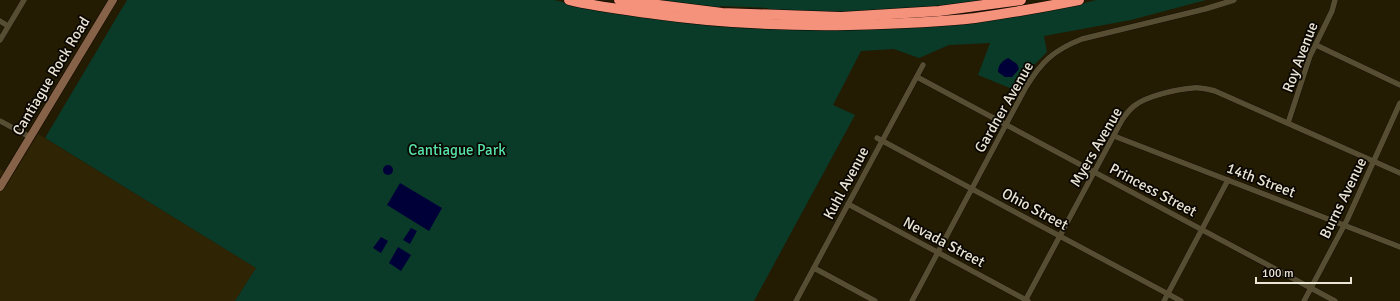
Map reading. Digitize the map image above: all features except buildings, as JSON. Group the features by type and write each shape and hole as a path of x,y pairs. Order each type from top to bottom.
{"highway":[{"path":"569,0 590,5 720,17 764,24 890,24 973,18 1079,0"},
{"path":"619,0 692,14"},
{"path":"720,17 841,17 939,11 1021,0"}],"main road":[{"name":"Cantiague Rock Road","path":"0,187 113,0"}],"street":[{"path":"0,40 24,0"},
{"name":"Gardner Avenue","path":"912,301 1006,124 1037,69 1050,56 1067,45 1082,39 1198,11 1234,0"},
{"name":"Roy Avenue","path":"1288,123 1310,56 1332,11 1335,0"},
{"path":"0,21 8,26"},
{"path":"1316,45 1400,85"},
{"name":"Kuhl Avenue","path":"796,301 848,204 880,139 923,66"},
{"name":"Princess Street","path":"917,77 1335,301"},
{"name":"Myers Avenue","path":"1027,301 1094,172 1128,112 1140,102 1162,94 1193,88 1214,91 1400,173"},
{"name":"Burns Avenue","path":"1304,301 1344,225 1400,103"},
{"path":"0,121 30,138"},
{"name":"14th Street","path":"1114,136 1400,247"},
{"name":"Ohio Street","path":"880,139 1181,301"},
{"path":"1164,301 1228,180"},
{"name":"Nevada Street","path":"848,204 1027,301"},
{"path":"814,268 875,301"}],"shaded area":[{"path":"1008,58 1017,64 1019,69 1012,77 1005,77 998,72 1001,64"},
{"path":"38,134 256,268 235,301 0,301 0,169 12,176"},
{"path":"388,165 393,170 388,175 383,170"},
{"path":"400,183 442,208 429,231 387,205"},
{"path":"411,228 417,231 410,244 403,240"},
{"path":"381,237 388,241 381,253 373,248"},
{"path":"398,247 411,255 401,271 389,263"}],"green space":[{"name":"Cantiague Park","path":"127,0 554,0 592,9 685,23 695,5 657,0 996,0 894,10 829,12 775,11 767,8 720,6 710,26 862,29 1077,5 1096,0 1206,0 1131,20 1044,36 1047,52 1033,66 1020,92 978,75 990,43 949,45 919,58 894,49 861,51 833,105 855,115 754,301 235,301 256,268 45,138"}]}
